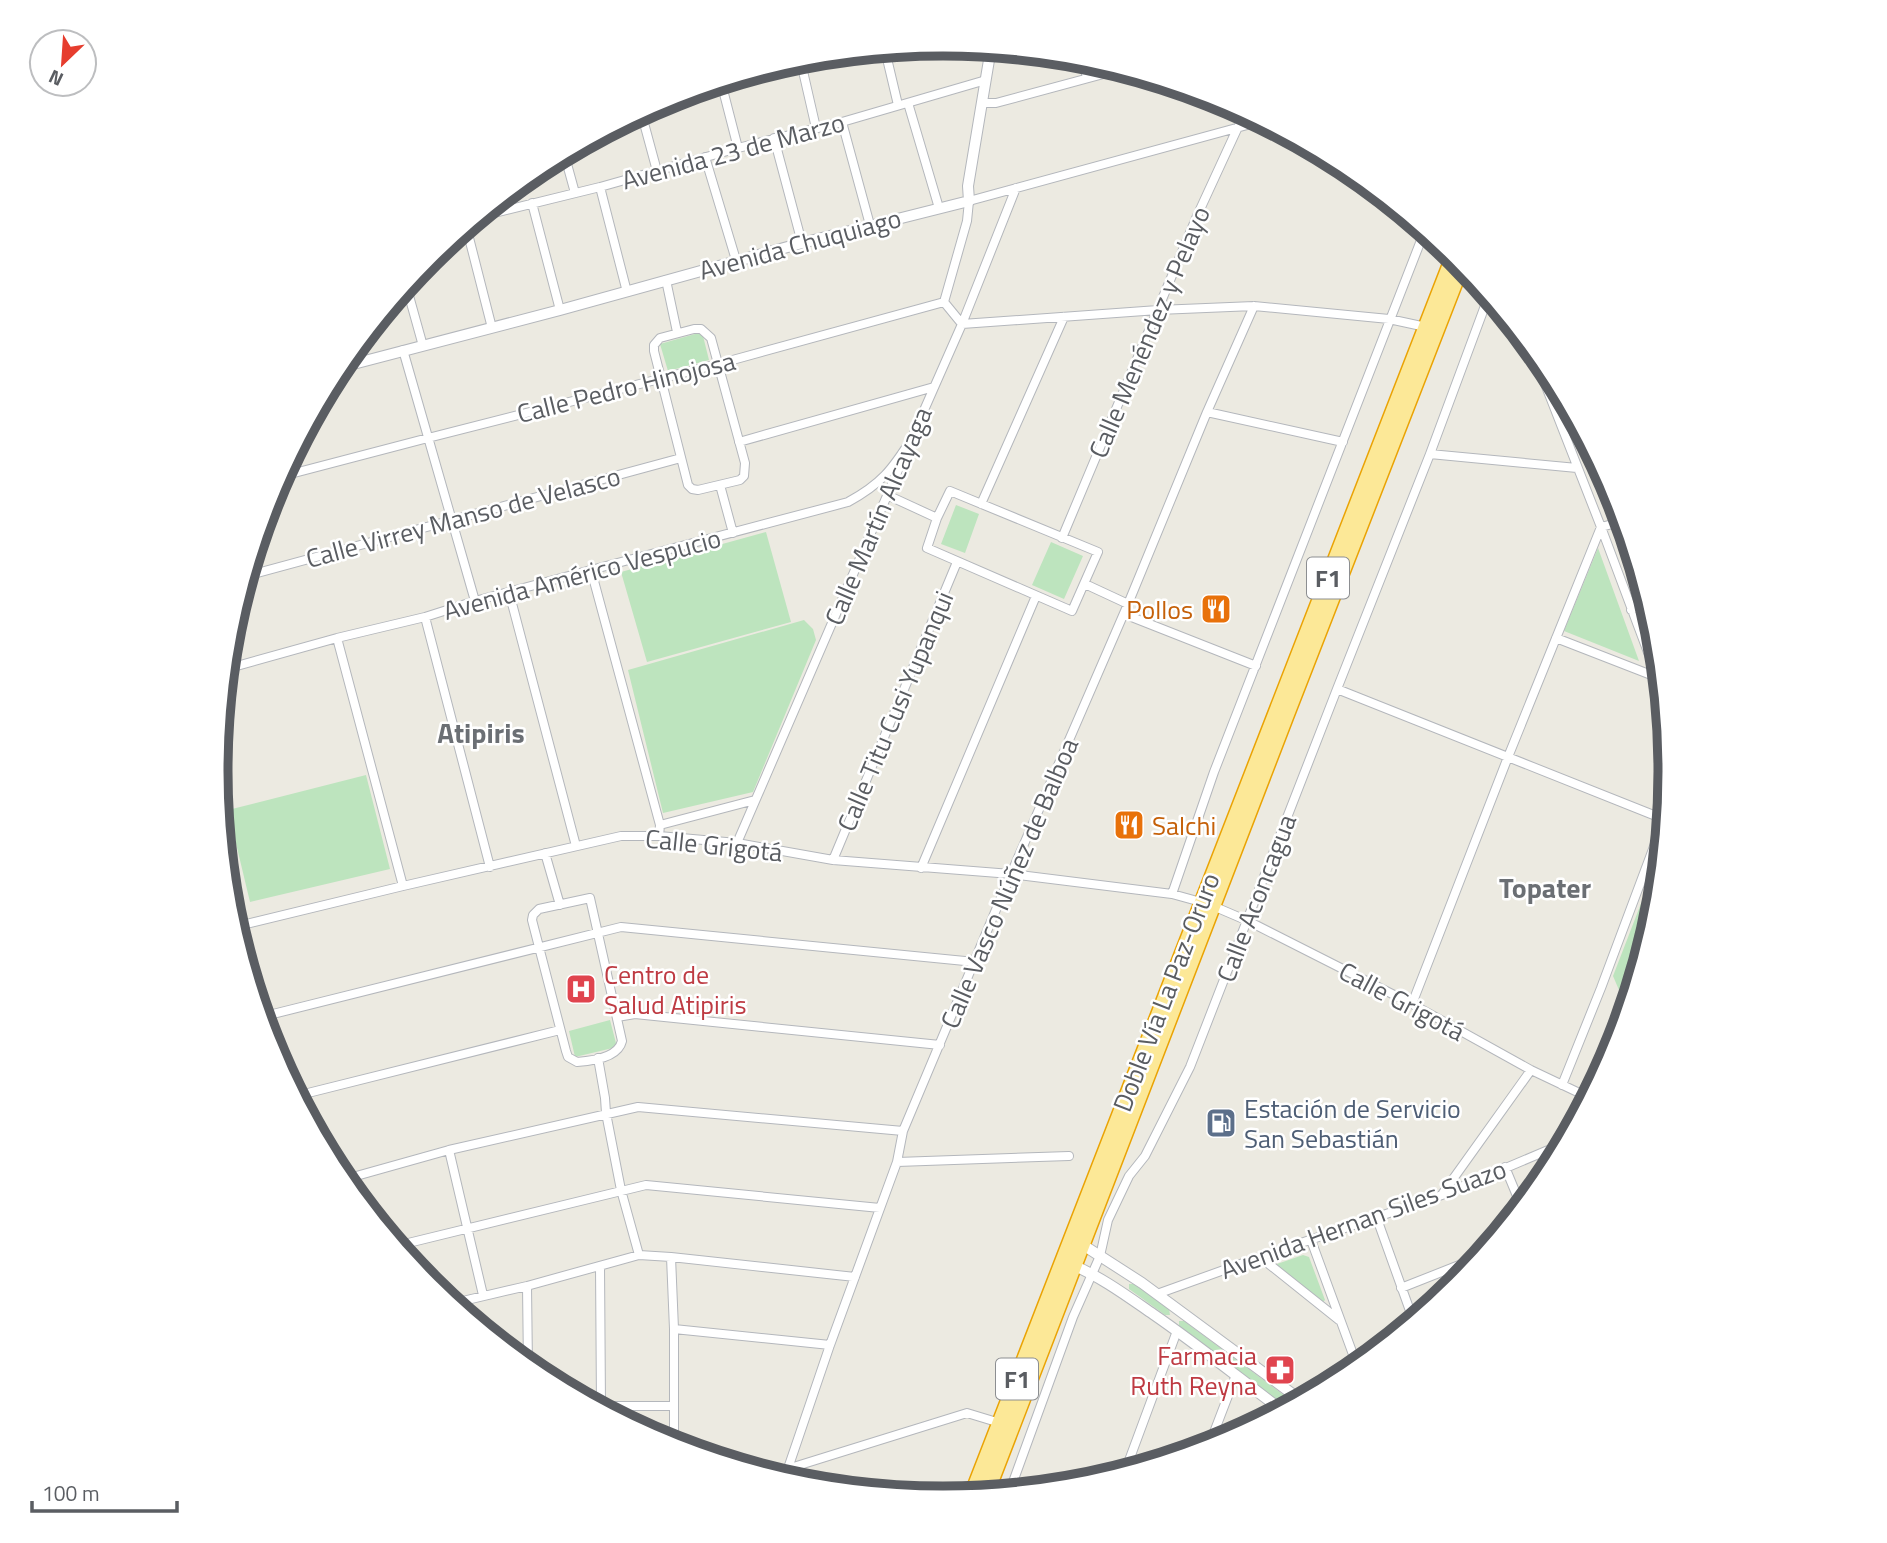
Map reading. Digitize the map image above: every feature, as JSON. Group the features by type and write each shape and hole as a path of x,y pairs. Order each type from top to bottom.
{"highway":[{"name":"Doble Vía La Paz-Oruro","path":"990,1485 1069,1264 1449,266"},
{"name":"Doble Vía La Paz-Oruro","path":"975,1486 1069,1264 1083,1245 1207,904 1462,280"}],"street":[{"path":"989,58 968,186 967,221 944,302 962,324 1254,306 1389,319 1426,327"},
{"path":"888,59 939,208"},
{"path":"803,70 816,128"},
{"path":"1085,70 1087,78"},
{"path":"983,103 996,103 1102,74"},
{"name":"Avenida 23 de Marzo","path":"503,208 600,187 986,80"},
{"path":"723,91 738,148"},
{"path":"644,122 657,171"},
{"path":"842,122 870,225"},
{"name":"Avenida Chuquiago","path":"361,357 423,346 492,328 736,260 969,201 1248,124"},
{"name":"Calle Menéndez y Pelayo","path":"1062,538 1196,216 1238,127"},
{"path":"774,138 802,243"},
{"path":"705,157 736,260"},
{"path":"567,164 575,193"},
{"path":"600,187 627,292"},
{"name":"Calle Martín Alcayaga","path":"737,843 962,324 1016,188"},
{"path":"532,203 560,310"},
{"path":"469,237 492,328"},
{"path":"1172,894 1198,813 1421,240"},
{"path":"666,280 677,332"},
{"path":"409,297 423,346"},
{"name":"Calle Pedro Hinojosa","path":"294,473 718,364 944,302"},
{"name":"Calle Aconcagua","path":"1013,1483 1073,1317 1100,1256 1108,1220 1129,1176 1145,1156 1190,1067 1430,454 1485,305"},
{"name":"Calle Vasco Núñez de Balboa","path":"787,1469 897,1162 903,1131 1254,306"},
{"path":"981,504 1064,317"},
{"path":"701,329 711,338 745,463 744,476 740,480 698,490 688,485 654,351 654,345 660,338 677,332 701,329"},
{"path":"403,350 475,601"},
{"path":"738,442 934,387"},
{"path":"1548,390 1648,649"},
{"path":"1207,412 1343,442"},
{"path":"1562,425 1568,423"},
{"name":"Avenida Américo Vespucio","path":"236,666 848,502 869,491 886,476 912,438"},
{"path":"1430,454 1577,468"},
{"name":"Calle Virrey Manso de Velasco","path":"256,573 681,458"},
{"path":"720,485 733,533"},
{"path":"950,491 981,504 1098,552 1072,611 927,548 950,491"},
{"path":"887,495 937,519"},
{"path":"1601,527 1614,524"},
{"path":"1412,1004 1601,527"},
{"name":"Calle Titu Cusi Yupanqui","path":"833,860 957,562"},
{"path":"591,570 660,825 659,836"},
{"path":"1085,584 1128,604"},
{"path":"509,592 576,846"},
{"path":"921,868 1036,596"},
{"path":"1631,610 1640,607"},
{"path":"1124,614 1255,666"},
{"path":"425,617 490,867"},
{"path":"337,638 403,886"},
{"path":"1556,638 1652,674"},
{"path":"1336,690 1657,817"},
{"path":"660,825 755,800"},
{"name":"Calle Grigotá","path":"245,925 621,836 659,836 737,843 833,860 1011,874 1172,894 1207,904 1248,921 1582,1094"},
{"path":"1562,1085 1654,848"},
{"path":"545,853 560,905"},
{"path":"590,898 622,1041 621,1047 614,1053 581,1062 568,1057 532,920 539,909 560,905 590,898"},
{"path":"271,1015 621,927 975,962"},
{"path":"617,1017 635,1014 940,1045"},
{"path":"305,1094 560,1030"},
{"path":"598,1058 621,1190 639,1255"},
{"path":"1442,1195 1531,1070"},
{"path":"354,1177 449,1150 638,1107 903,1131"},
{"name":"Avenida Hernan Siles Suazo","path":"1157,1294 1442,1195 1551,1149"},
{"path":"449,1150 484,1295"},
{"path":"897,1162 1069,1156"},
{"path":"1505,1167 1518,1198"},
{"path":"406,1243 646,1185 880,1208"},
{"path":"1376,1216 1410,1313"},
{"path":"1311,1240 1354,1357"},
{"path":"1083,1245 1157,1294 1294,1395"},
{"path":"463,1301 639,1255 855,1277"},
{"path":"671,1257 674,1434"},
{"path":"1261,1257 1341,1322"},
{"path":"1069,1264 1116,1289 1275,1405"},
{"path":"1401,1288 1461,1264"},
{"path":"598,1398 600,1266"},
{"path":"527,1286 527,1352"},
{"path":"1167,1324 1177,1309"},
{"path":"674,1329 830,1345"},
{"path":"1129,1463 1177,1331"},
{"path":"1213,1434 1236,1375"},
{"path":"614,1406 673,1406"},
{"path":"787,1469 967,1413 1000,1423"}],"green space":[{"path":"702,332 709,360 668,371 660,344"},
{"path":"956,505 979,514 965,553 941,544"},
{"path":"766,532 791,622 647,662 621,572"},
{"path":"1051,542 1083,556 1064,599 1032,585"},
{"path":"1598,548 1639,661 1564,631"},
{"path":"804,620 813,629 816,640 753,792 663,813 628,670"},
{"path":"366,775 390,869 250,902 230,810"},
{"path":"1651,879 1635,957 1622,997 1613,976"},
{"path":"610,1020 617,1047 575,1057 569,1031"},
{"path":"1303,1255 1309,1257 1325,1300 1322,1303 1278,1268 1277,1264"},
{"path":"1129,1284 1134,1284 1169,1309 1170,1315 1165,1315 1129,1289"},
{"path":"1179,1321 1184,1321 1288,1398 1280,1403 1179,1326"}],"place":[{"name":"Pollos","path":"1216,609"},
{"name":"Salchi","path":"1129,825"},
{"name":"Centro de Salud Atipiris","path":"581,989"},
{"name":"Estación de Servicio San Sebastián","path":"1221,1123"},
{"name":"Farmacia Ruth Reyna","path":"1280,1370"}],"district":[{"name":"Atipiris","path":"481,732"},
{"name":"Topater","path":"1545,887"}]}
